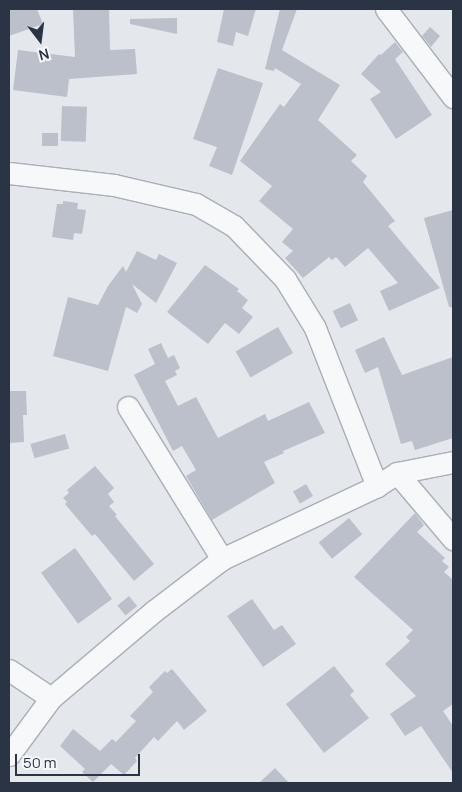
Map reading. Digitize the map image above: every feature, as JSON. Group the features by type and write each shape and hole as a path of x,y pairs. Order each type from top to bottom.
{"street":[{"path":"386,9 453,97"},
{"path":"9,173 114,185 196,204 234,226 285,279 315,328 377,486"},
{"path":"128,407 222,559"},
{"path":"9,755 51,698 154,611 222,559 377,486 397,473 453,462"},
{"path":"397,473 453,540"},
{"path":"9,670 51,698"}],"building":[{"path":"9,9 37,9 43,24 9,36"},
{"path":"73,9 109,9 110,50 135,49 137,74 69,79 67,97 13,90 18,50 75,57"},
{"path":"224,9 256,9 248,36 236,32 233,46 217,42"},
{"path":"280,9 297,9 282,50 340,85 318,120 357,155 351,161 367,176 363,182 395,221 388,226 440,288 389,311 380,291 398,283 368,248 345,267 336,257 332,260 329,257 303,278 285,258 293,251 282,242 293,229 259,201 272,186 240,161 280,104 284,107 301,84 275,68 274,71 265,69"},
{"path":"177,18 177,34 130,24 130,19"},
{"path":"430,27 440,36 431,47 422,36"},
{"path":"395,42 403,52 395,59 432,115 396,139 370,99 381,92 361,74 379,54 381,55"},
{"path":"218,68 263,83 232,175 209,166 217,147 193,139"},
{"path":"62,106 87,107 86,142 61,141"},
{"path":"42,133 58,133 58,146 42,146"},
{"path":"63,201 78,203 77,209 86,210 82,234 74,233 73,240 52,237 57,204 63,204"},
{"path":"453,210 453,307 449,307 424,218"},
{"path":"137,251 156,260 159,254 177,263 156,303 132,284 142,304 137,313 126,307 108,371 53,356 68,297 98,305 108,286 123,266 126,272"},
{"path":"205,265 239,289 237,291 248,300 242,308 253,317 239,334 225,323 208,344 167,312"},
{"path":"350,303 358,320 341,328 333,311"},
{"path":"278,327 293,353 251,377 236,352"},
{"path":"384,337 402,375 453,357 453,438 415,450 412,441 401,444 378,367 365,373 355,350"},
{"path":"161,343 168,358 174,355 180,368 175,371 177,375 165,381 178,406 196,397 218,438 265,414 268,421 309,402 325,433 283,451 284,453 264,462 275,483 212,520 186,476 196,470 182,446 173,451 134,375 155,364 148,349"},
{"path":"9,391 26,391 27,415 23,415 24,442 9,443"},
{"path":"65,434 69,448 35,458 30,444"},
{"path":"95,466 114,488 108,494 114,502 109,506 117,515 115,516 154,564 134,581 95,534 92,536 65,504 67,502 63,498 69,493 67,490"},
{"path":"306,484 313,496 300,504 293,492"},
{"path":"415,513 424,525 417,532 445,558 442,561 449,567 444,572 453,580 453,704 443,711 453,726 453,773 421,726 405,736 390,714 416,696 385,664 410,641 406,637 413,630 354,577"},
{"path":"349,518 362,534 332,559 319,543"},
{"path":"75,548 112,599 78,624 41,573"},
{"path":"129,596 137,606 126,616 117,605"},
{"path":"252,599 274,630 282,625 296,644 263,667 227,616"},
{"path":"334,666 354,691 350,695 369,718 324,753 286,704"},
{"path":"172,669 207,711 184,730 177,721 158,741 154,737 135,758 137,761 124,775 111,764 93,782 82,772 85,769 60,746 73,729 100,751 112,739 116,742 136,721 130,716 153,692 149,687 165,671 167,673"},
{"path":"275,768 289,783 259,783"}]}
